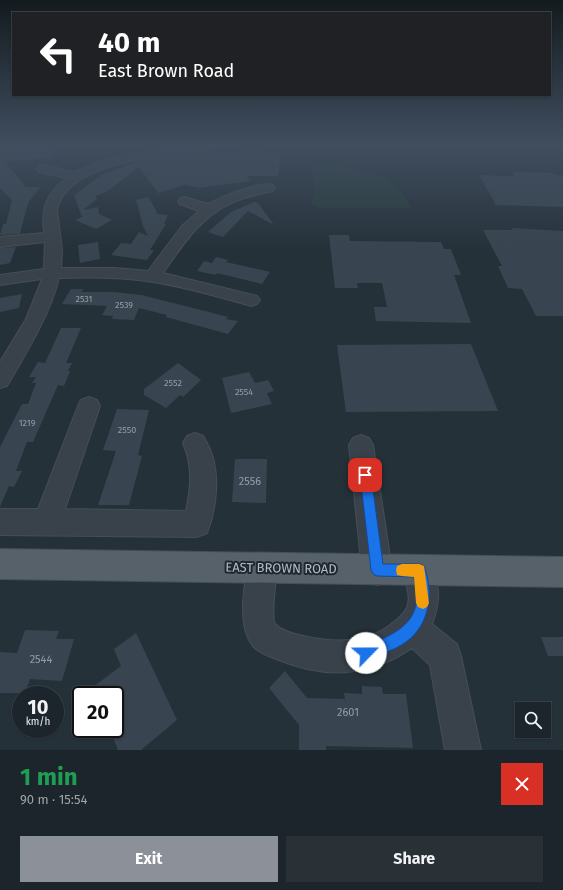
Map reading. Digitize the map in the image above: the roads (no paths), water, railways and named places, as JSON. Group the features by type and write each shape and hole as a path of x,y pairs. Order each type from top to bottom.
{"main road":[{"name":"EAST BROWN ROAD","path":"0,564 563,572"}],"street":[{"path":"0,380 41,307 52,273 54,258 50,215 51,204 64,186 72,180"},
{"path":"152,277 188,227 208,209 240,194 268,188"},
{"path":"185,201 208,209"},
{"path":"0,242 52,237"},
{"path":"0,280 52,273 104,272 152,277 252,300"},
{"path":"47,522 89,406"},
{"path":"0,522 197,524 204,477 202,458 195,443"},
{"path":"361,445 377,570"},
{"path":"262,568 260,629 268,640 315,654 344,657 366,653 383,646 400,637 412,628 422,607 423,598 419,570"},
{"path":"412,628 445,656 463,750"}]}
